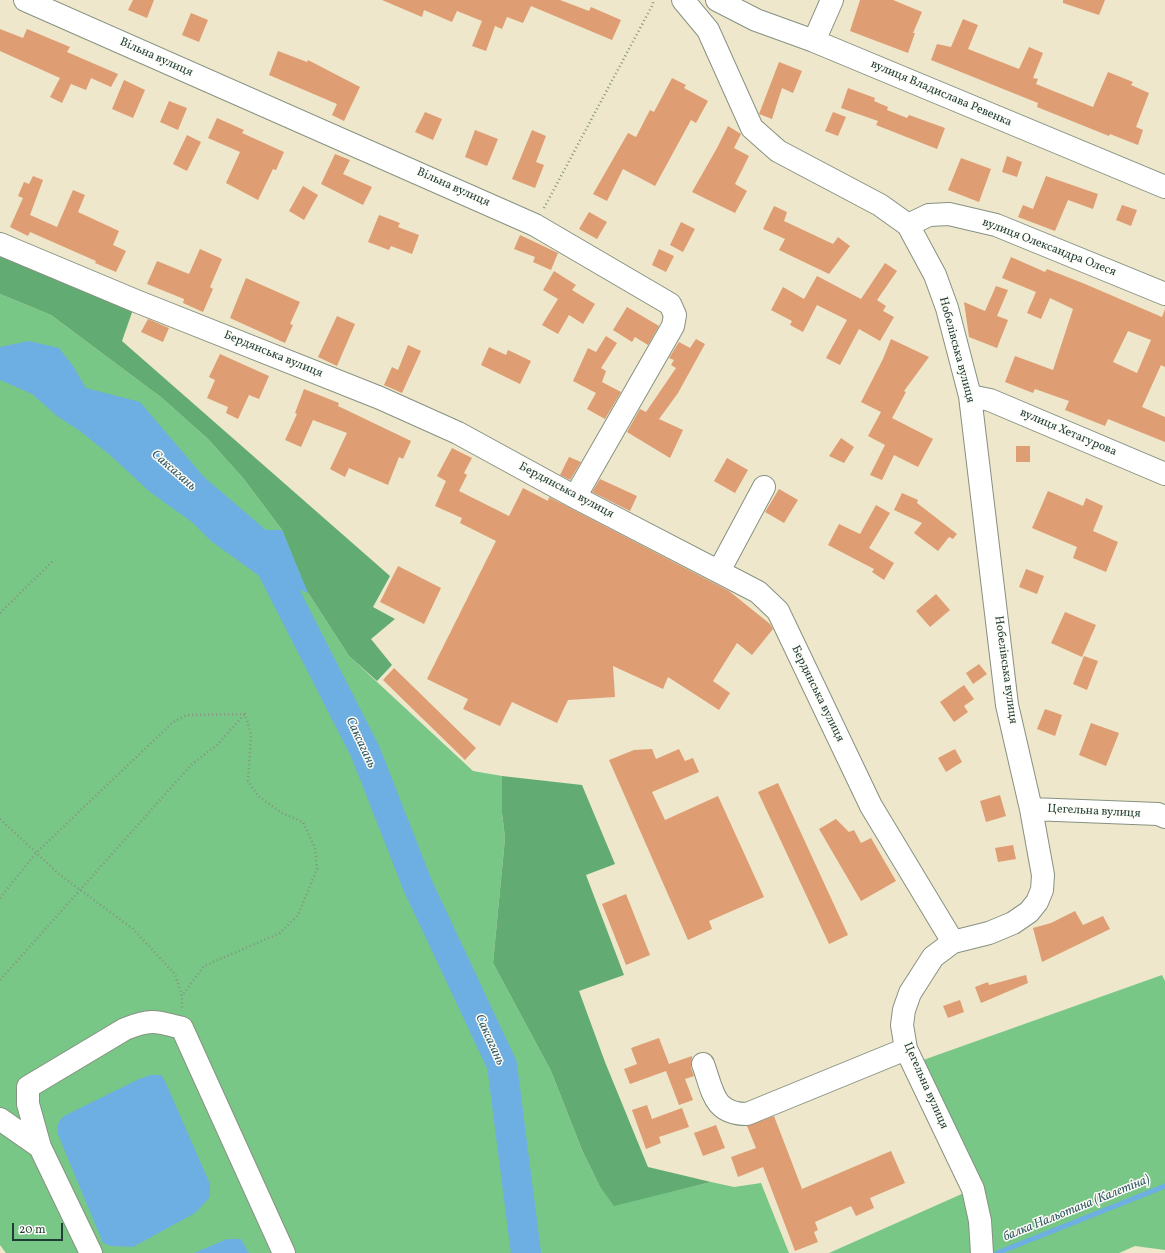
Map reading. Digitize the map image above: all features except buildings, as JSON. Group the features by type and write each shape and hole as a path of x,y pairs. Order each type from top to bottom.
{"street":[{"name":"Вільна вулиця","path":"25,0 535,224 670,304 675,315 673,326 575,497"},
{"name":"Нобелівська вулиця","path":"683,0 708,30 752,128 778,150 880,205 908,225 935,275 947,308 970,396 1007,705 1031,809"},
{"name":"вулиця Владислава Ревенка","path":"717,0 756,20 814,42 1165,187"},
{"path":"814,42 832,0"},
{"name":"вулиця Олександра Олеся","path":"908,225 929,216 949,214 996,225 1165,294"},
{"name":"Бердянська вулиця","path":"0,244 388,402 458,433 575,497 758,592 778,611 871,806 953,942"},
{"name":"вулиця Хетагурова","path":"970,396 990,400 1165,474"},
{"path":"719,571 764,487"},
{"name":"Цегельна вулиця","path":"982,1253 980,1221 973,1189 906,1049 902,1025 910,993 933,957 953,942 989,933 1013,923 1029,912 1037,902 1042,890 1043,875 1031,809 1163,810"},
{"path":"92,1253 40,1147 28,1104 28,1087 124,1029 142,1022 154,1020 182,1028 284,1253"},
{"path":"703,1064 719,1106 733,1114 747,1114 906,1049"},
{"path":"0,1119 40,1147"}],"path":[{"path":"535,224 654,0"},
{"path":"0,613 54,560"},
{"path":"0,898 36,853 173,722 187,715 245,714"},
{"path":"0,980 74,896 82,890 192,764 217,745 245,714"},
{"path":"182,996 204,966 280,933 298,915 316,869 315,848 303,822 282,813 258,796 248,781 251,734 245,714"},
{"path":"0,820 59,874 133,929 175,974 182,996 182,1028"}],"green space":[{"path":"0,244 136,301 122,341 390,576 373,607 395,619 371,639 392,665 377,681 349,656 305,588 282,530 243,478 208,439 162,398 51,315 0,294"},
{"path":"0,294 51,315 162,398 208,439 243,478 282,530 305,588 349,656 473,771 502,776 502,813 505,838 493,963 551,1071 582,1150 600,1187 614,1205 711,1182 734,1187 761,1183 789,1253 6,1253 0,1245"},
{"path":"502,776 582,785 615,864 586,875 624,975 579,991 605,1062 648,1167 711,1182 614,1206 600,1187 582,1150 551,1071 493,963 505,838 502,813"},
{"path":"1162,975 1165,981 1165,1250 1135,1246 1119,1253 829,1253 973,1189 912,1064"}],"water":[{"path":"29,341 59,348 73,366 86,388 140,402 204,477 266,530 282,530 308,593 258,575 211,541 192,522 150,492 110,455 80,431 57,416 32,394 0,380 0,347"},
{"path":"151,1075 161,1075 165,1081 210,1184 210,1197 195,1213 133,1247 111,1246 103,1243 59,1137 58,1125 64,1116 139,1079"},
{"path":"227,1239 241,1239 249,1253 194,1253"}],"waterway":[{"name":"Саксагань","path":"260,548 263,551 365,751 418,886 502,1065 526,1253"},
{"name":"балка Нальотана (Калетіна)","path":"997,1253 1165,1186"}]}
